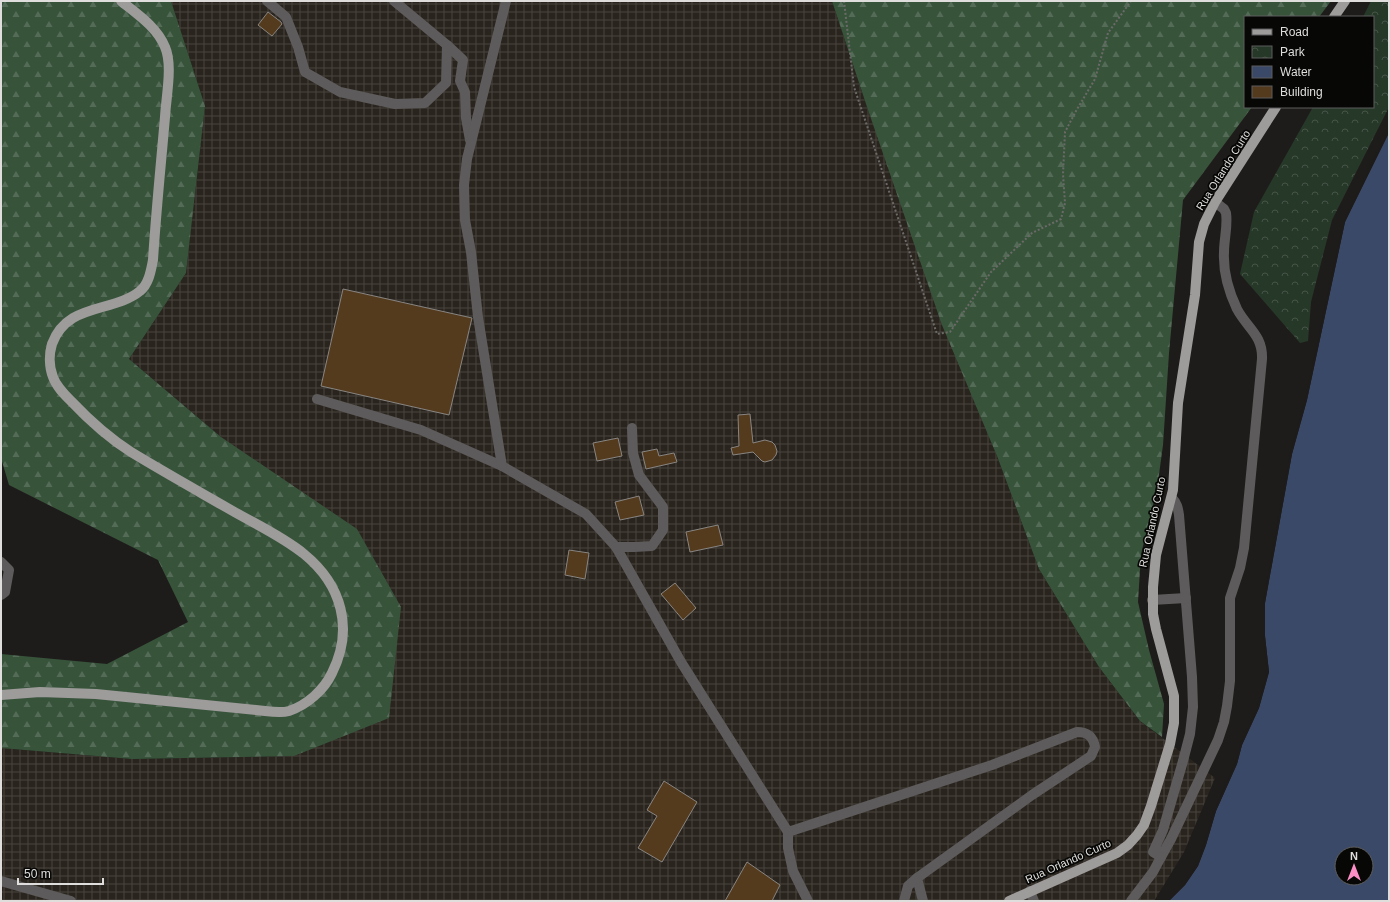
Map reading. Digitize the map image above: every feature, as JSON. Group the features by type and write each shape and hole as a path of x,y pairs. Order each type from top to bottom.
{"main road":[{"path":"1,695 40,692 96,694 283,712 289,711 301,704 322,688 331,675 341,648 343,624 340,604 326,578 311,560 287,542 116,442 87,418 60,390 52,376 50,364 51,349 55,336 61,328 71,319 81,314 126,299 141,290 148,280 153,260 167,88 167,51 154,29 147,21 121,1"},
{"path":"1335,16 1344,1"},
{"name":"Rua Orlando Curto","path":"1009,901 1117,853 1132,840 1144,825 1151,806 1170,744 1175,713 1174,696 1156,629 1152,600 1153,574 1155,560 1172,498 1178,403 1195,296 1199,242 1204,224 1215,202 1275,108"}],"lane":[{"path":"267,1 286,17 298,47 305,72 340,92 395,104 425,103 446,83 447,46"},
{"path":"394,1 463,60 460,81 465,92 466,118 471,144"},
{"path":"502,466 478,317 471,252 465,220 464,185 467,159 506,1"},
{"path":"465,92 474,93 484,91"},
{"path":"1131,901 1153,872 1172,839 1218,740 1227,706 1230,681 1230,598 1240,568 1244,548 1262,349 1256,334 1238,309 1229,288 1224,266 1226,212 1215,202"},
{"path":"317,398 421,430 502,466 586,514 616,547 681,662 788,832 788,848 793,871 808,901"},
{"path":"616,547 652,546 663,530 663,507 639,475 633,453 632,428"},
{"path":"1161,857 1153,852 1163,830 1183,761 1190,734 1192,706 1192,677 1179,515 1178,508 1172,498"},
{"path":"1,562 9,570 5,592 1,595"},
{"path":"1152,600 1186,598"},
{"path":"788,832 992,765 1077,732 1084,732 1092,738 1095,746 1091,756 1032,795 917,878 908,886 904,901"},
{"path":"917,878 923,901"},
{"path":"1,881 71,901"},
{"path":"1030,891 1034,901"}],"path":[{"path":"844,1 854,87 937,334 950,332 991,272 1032,233 1060,218 1064,203 1063,174 1065,132 1096,79 1108,33 1131,1"}],"shaded area":[{"path":"171,1 832,1 867,107 1039,569 1099,667 1140,721 1215,778 1184,852 1154,901 1,901 1,748 132,759 294,756 221,437 129,359 186,273 205,106"}],"green space":[{"path":"1,1 171,1 205,106 186,273 129,359 221,437 357,529 401,607 389,718 294,756 132,759 1,748 1,654 107,664 188,622 158,560 9,485 1,458"},
{"path":"832,1 1331,1 1320,16 1244,16 1244,108 1251,108 1183,200 1169,353 1163,445 1157,489 1141,554 1138,602 1164,704 1162,737 1140,721 1099,667 1039,569 997,456 942,325"},
{"path":"1371,1 1389,1 1389,107 1332,220 1311,302 1308,341 1300,343 1240,274 1254,212 1312,108 1374,108 1374,16 1364,16"}],"water":[{"path":"1389,133 1389,901 1169,901 1185,885 1198,866 1216,811 1237,764 1242,745 1259,708 1269,672 1265,636 1265,603 1292,454 1307,400 1345,222"}],"pier":[{"path":"1389,131 1345,222 1307,400 1292,454 1265,603 1265,636 1269,672 1259,708 1242,745 1237,764 1216,811 1198,866 1185,885 1169,901 1167,901 1184,884 1196,865 1214,811 1235,763 1240,745 1257,708 1267,672 1263,636 1263,603 1290,453 1305,399 1343,222 1387,132"}],"building":[{"path":"268,12 282,24 272,36 258,25"},
{"path":"343,289 472,318 449,415 321,386"},
{"path":"750,414 753,443 765,440 772,442 777,451 772,460 765,462 762,461 753,452 733,455 731,448 739,446 738,415"},
{"path":"618,438 622,456 597,461 593,443"},
{"path":"657,449 659,456 674,453 677,462 646,469 642,452"},
{"path":"639,496 644,515 620,520 615,502"},
{"path":"718,525 723,545 690,552 686,532"},
{"path":"569,550 589,553 585,579 565,575"},
{"path":"675,583 696,608 683,620 661,594"},
{"path":"664,781 697,802 662,862 638,848 657,816 647,810"},
{"path":"747,862 780,885 772,901 725,901"}]}
